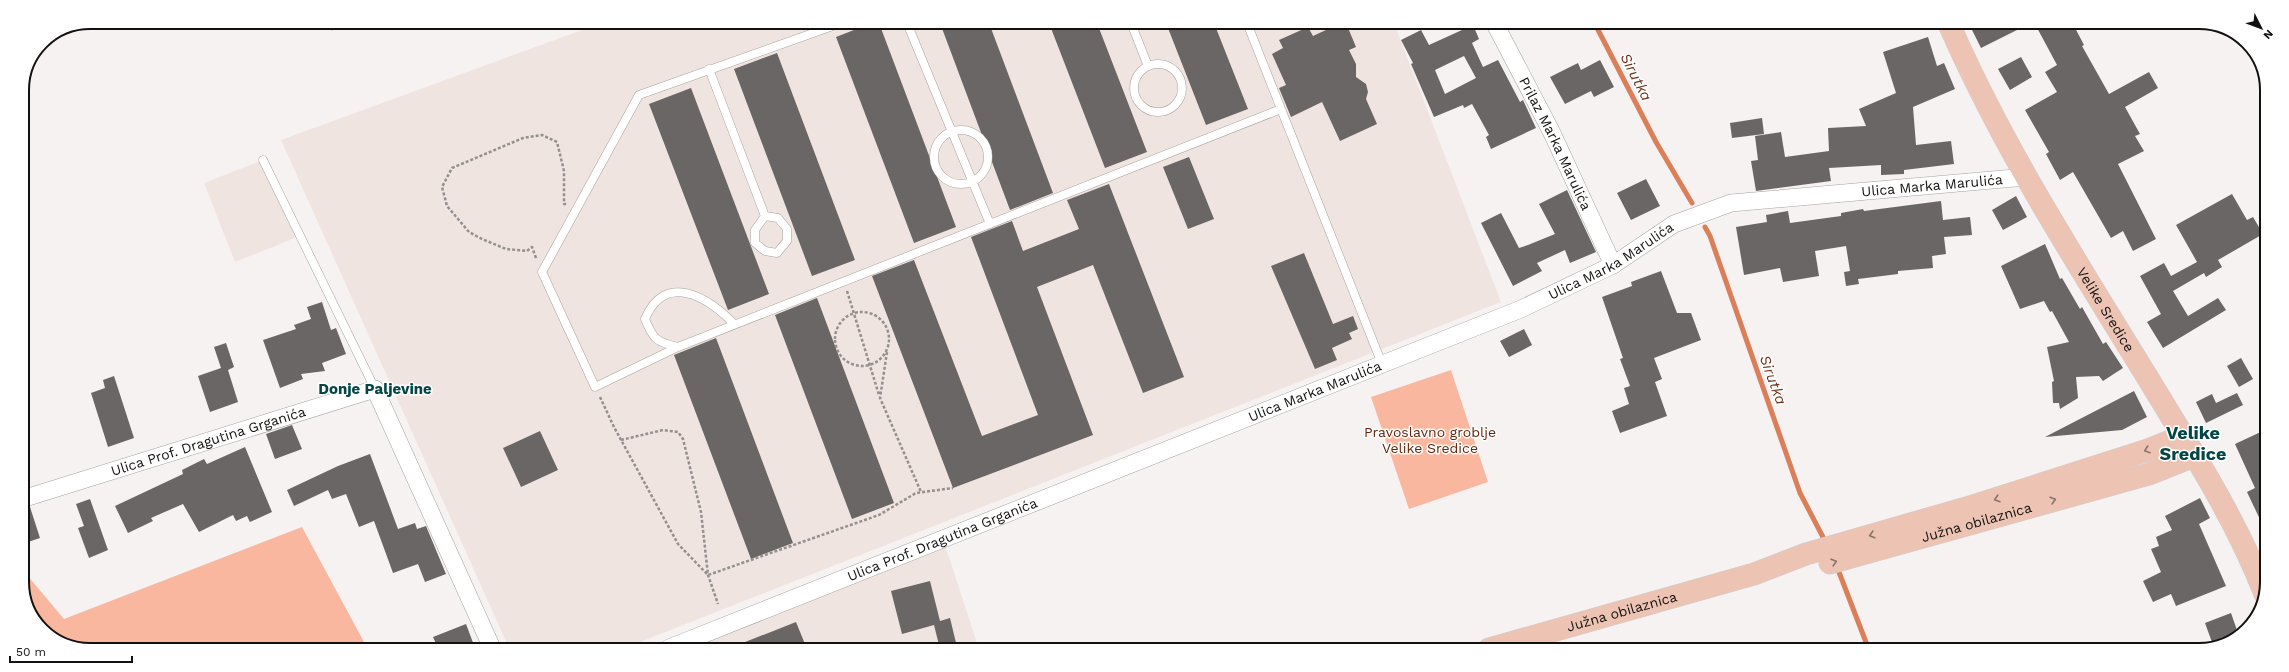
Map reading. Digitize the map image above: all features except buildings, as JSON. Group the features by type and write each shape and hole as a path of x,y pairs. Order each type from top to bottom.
{"main road":[{"name":"Velike Sredice","path":"1951,29 1971,74 2026,177 2183,436 2228,515 2260,583"},
{"name":"Južna obilaznica","path":"1510,643 1754,574 1806,554 1973,506 2148,450 2183,436"},
{"name":"Južna obilaznica","path":"1754,574 1808,570 2149,474 2194,456"}],"street":[{"name":"Prilaz Marka Marulića","path":"1499,29 1552,133 1613,265"},
{"name":"Ulica Marka Marulića","path":"1216,430 1521,309 1613,265 1674,224 1731,203 2026,177"},
{"name":"Ulica Prof. Dragutina Grganića","path":"29,497 375,389"},
{"path":"375,389 490,643"},
{"name":"Ulica Prof. Dragutina Grganića","path":"682,643 1216,430"}],"lane":[{"path":"824,29 639,95 542,272 595,387 678,347 734,324 1281,109"},
{"path":"909,29 990,224"},
{"path":"1133,29 1148,66"},
{"path":"1249,29 1382,364"},
{"path":"1164,65 1177,74 1182,89 1179,100 1170,109 1155,112 1142,106 1137,100 1134,84 1142,71 1148,66 1164,65"},
{"path":"709,70 765,216"},
{"path":"952,132 970,132 978,136 984,143 988,160 980,176 973,181 964,184 948,180 937,167 935,159 939,143 952,132"},
{"path":"263,160 375,389"},
{"path":"765,216 778,218 787,229 787,241 777,253 765,251 755,244 755,230 765,216"},
{"path":"678,347 662,343 652,336 645,319 650,306 665,293 685,292 721,311 734,324"}],"path":[{"path":"542,272 532,247 527,251 506,249 469,232 447,206 442,187 452,168 523,138 542,135 557,142 564,171 564,204 579,204"},
{"path":"843,282 880,398 921,492"},
{"path":"880,398 887,350 890,341 885,323 879,316 870,312 854,313 845,318 839,324 836,333 836,346 843,358 850,363 859,366 870,364 882,357 887,350"},
{"path":"595,387 621,440 678,544 708,575"},
{"path":"621,440 662,430 678,432 683,439 701,512 708,575 718,604"},
{"path":"708,575 879,516 916,493 953,488"}],"shaded area":[{"path":"585,29 1396,29 1501,302 638,643 507,643 281,140"},
{"path":"263,160 300,236 235,262 204,183"},
{"path":"943,539 977,643 691,643 690,640"}],"green space":[{"name":"Pravoslavno groblje Velike Sredice","path":"1451,370 1488,482 1409,509 1371,397"},
{"path":"302,527 364,642 90,643 75,641 56,633 42,619 37,612 30,594 29,577 64,619"}],"waterway":[{"name":"Sirutka","path":"1598,29 1656,142 1692,203"},
{"name":"Sirutka","path":"1705,227 1710,236 1800,493 1824,539"},
{"name":"Sirutka","path":"1837,567 1866,643"}],"district":[{"name":"Donje Paljevine","path":"375,389"},
{"name":"Velike Sredice","path":"2193,442"}]}
